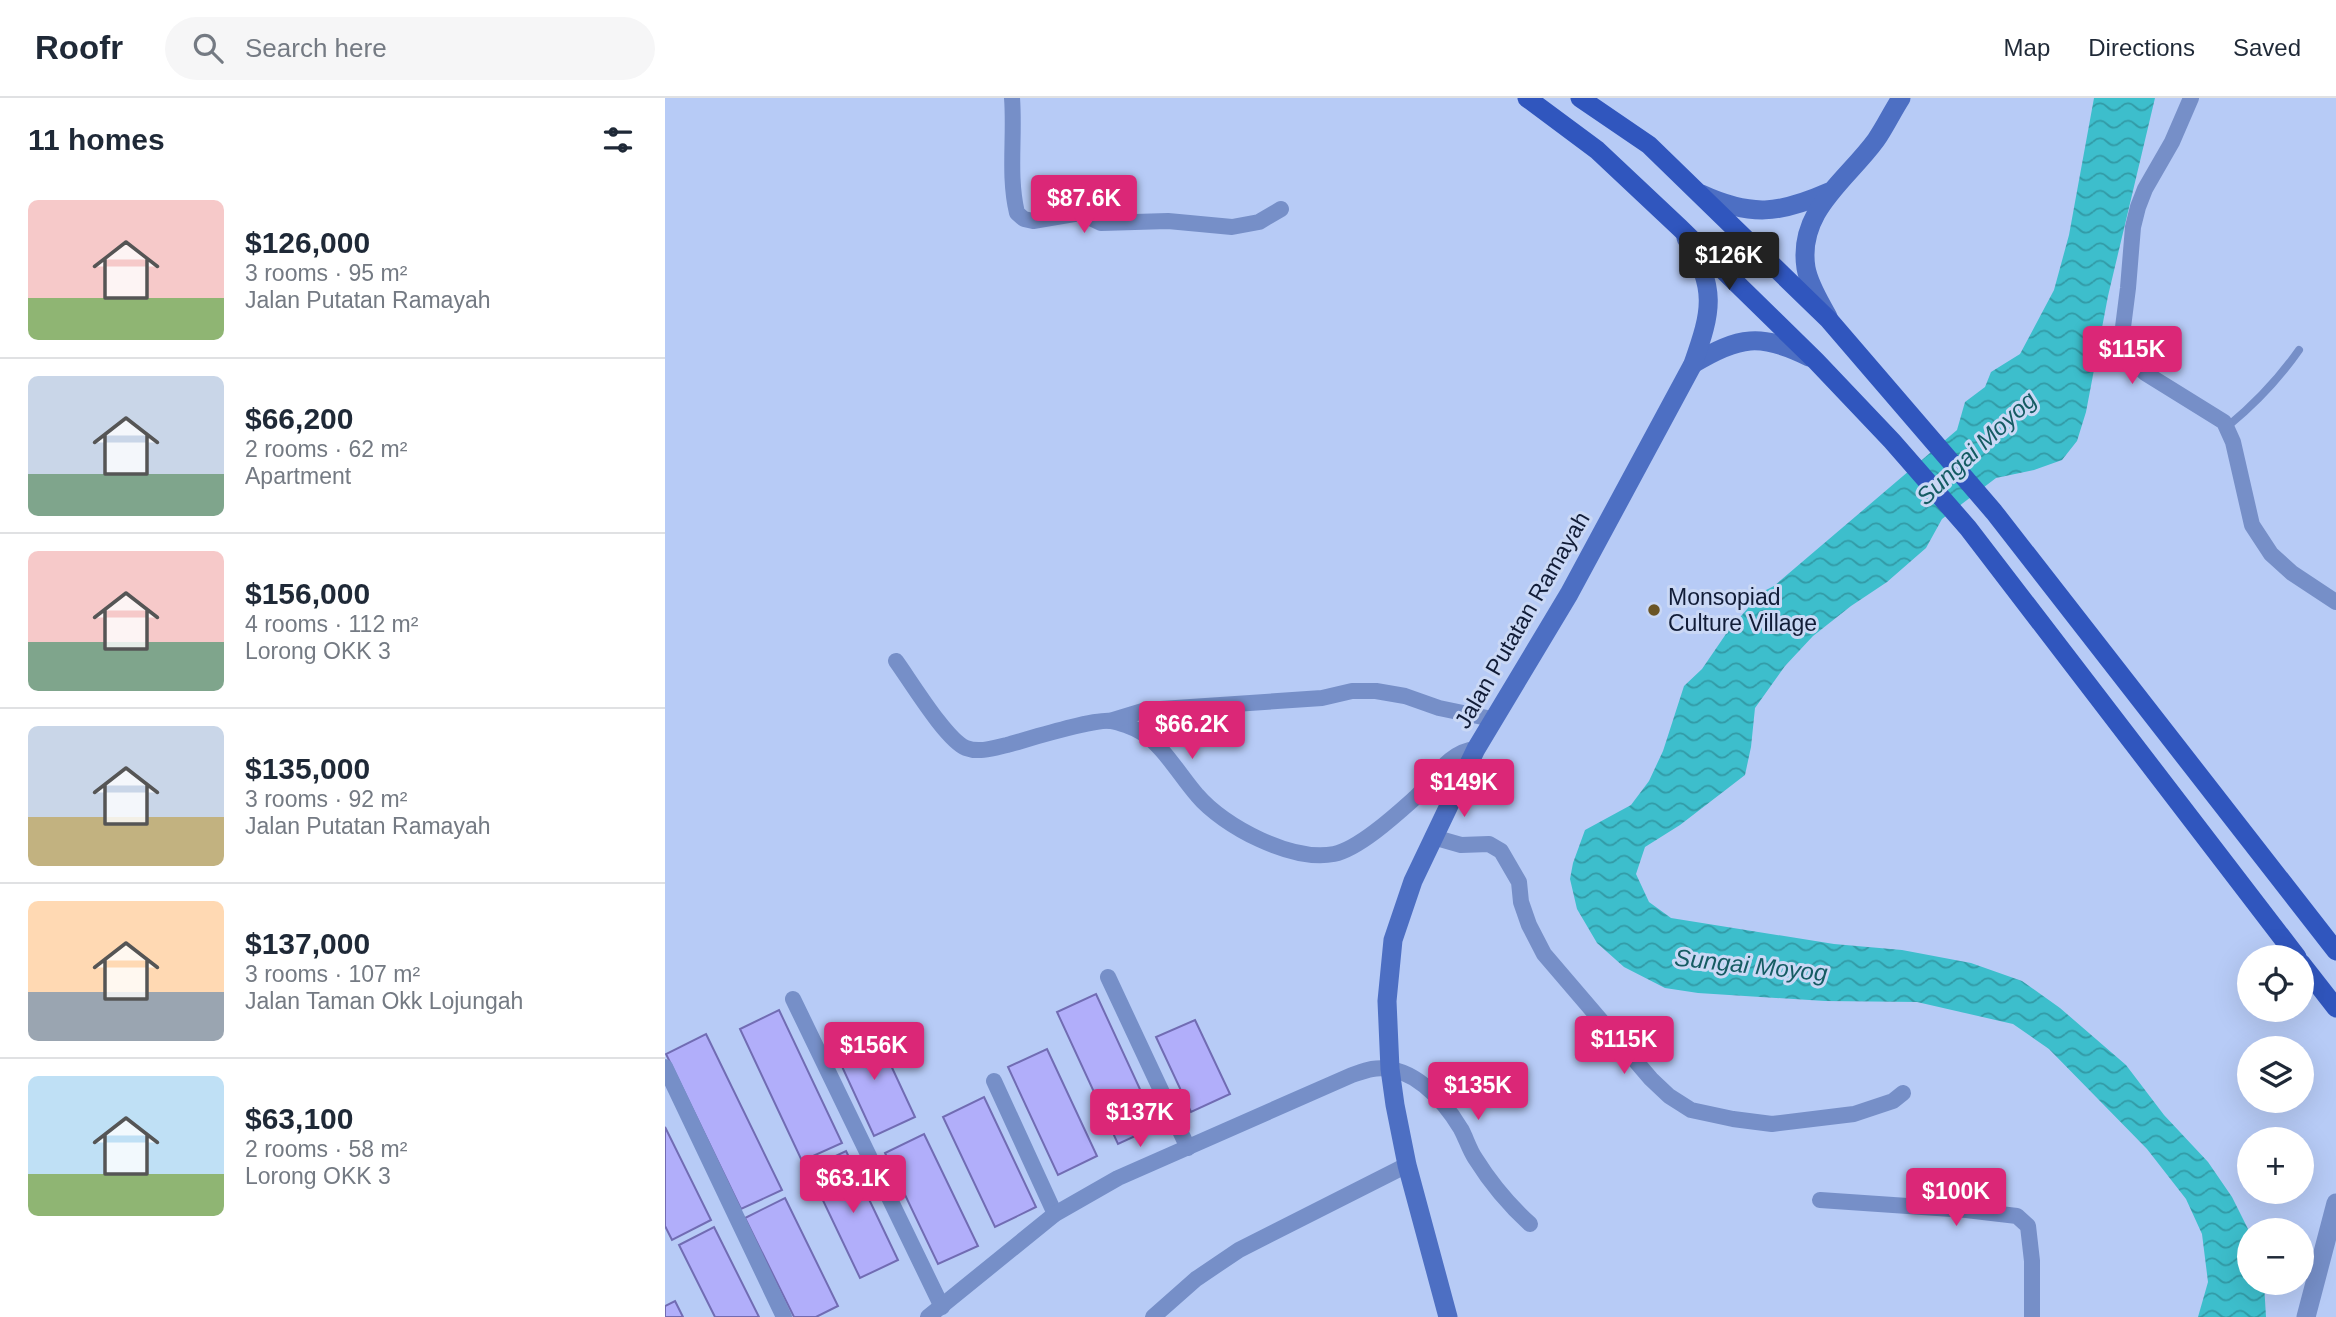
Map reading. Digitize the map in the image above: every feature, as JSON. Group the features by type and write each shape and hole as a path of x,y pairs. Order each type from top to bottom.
{"main road":[{"path":"1527,98 1597,150 1816,361 1892,441 1968,528 2288,945"},
{"path":"1580,98 1649,145 1829,320 1994,512 2336,951"},
{"path":"1829,320 1806,269 1806,241 1813,217 1830,192 1875,141 1901,98"},
{"path":"1700,194 1737,208 1775,210 1830,192"},
{"name":"Jalan Putatan Ramayah","path":"1448,1317 1406,1165 1390,1069 1387,1000 1393,940 1413,881 1476,749 1569,594 1693,364 1705,330 1710,304 1707,280 1680,228"},
{"path":"1693,364 1717,349 1742,341 1763,340 1784,345 1816,361"},
{"path":"2314,980 2336,1009"}],"street":[{"path":"1012,98 1015,132 1011,177 1017,213 1024,219 1033,221 1080,213 1101,223 1168,221 1232,227 1259,222 1281,209"},
{"path":"2191,98 2172,142 2145,189 2138,207 2133,227 2122,341 2130,359 2145,373 2217,416 2228,426 2252,525 2271,554 2292,573 2336,602"},
{"path":"896,661 944,728 965,747 986,750 1110,721 1146,709 1322,698 1352,691 1376,691 1405,696 1439,708 1492,719"},
{"path":"1110,721 1141,732 1157,746 1200,798 1219,814 1265,842 1293,853 1319,856 1337,854 1357,843 1415,797 1453,756 1464,750 1476,749"},
{"path":"1433,837 1461,845 1489,844 1501,851 1519,882 1521,902 1543,954 1651,1079 1669,1097 1691,1110 1772,1124 1854,1114 1893,1101 1903,1093"},
{"path":"1108,977 1188,1148"},
{"path":"793,999 942,1307"},
{"path":"665,1067 784,1317"},
{"path":"928,1317 1055,1214 1118,1178 1352,1075 1372,1069 1390,1069 1412,1076 1434,1093 1461,1129 1484,1171 1512,1207 1530,1224"},
{"path":"994,1080 1055,1214"},
{"path":"1153,1317 1196,1279 1239,1250 1406,1165"},
{"path":"1820,1200 2017,1216 2028,1226 2032,1261 2032,1317"},
{"path":"2306,1317 2336,1203"}],"lane":[{"path":"2228,426 2255,404 2298,350"}],"water":[{"name":"Sungai Moyog","path":"2094,98 2155,98 2108,296 2086,412 2077,441 2062,460 2034,470 1996,478 1942,519 1926,548 1887,582 1813,636 1785,666 1755,708 1745,775 1680,825 1645,847 1636,874 1649,902 1671,918 1834,944 1902,950 1971,963 2022,981 2060,1008 2126,1065 2164,1115 2208,1162 2242,1218 2237,1218 2237,1295 2265,1295 2266,1317 2198,1317 2208,1282 2202,1234 2186,1199 2147,1149 2049,1049 2013,1024 1917,1002 1825,1001 1698,993 1665,988 1624,967 1597,943 1577,909 1570,879 1585,830 1631,805 1649,781 1663,751 1684,686 1702,669 1728,631 1762,592 1774,586 1957,430 1965,402 1985,387 1991,372 2020,354 2054,290 2069,235"}],"building":[{"path":"1096,994 1157,1126 1118,1144 1057,1012"},
{"path":"779,1010 842,1143 802,1161 740,1029"},
{"path":"1195,1020 1230,1094 1191,1112 1156,1037"},
{"path":"874,1029 915,1117 874,1136 833,1047"},
{"path":"706,1034 782,1190 741,1209 666,1054"},
{"path":"1047,1049 1097,1156 1058,1175 1008,1067"},
{"path":"984,1097 1036,1207 995,1227 943,1117"},
{"path":"665,1127 711,1220 672,1240 665,1226"},
{"path":"924,1134 978,1246 938,1264 885,1153"},
{"path":"846,1151 898,1260 860,1278 808,1169"},
{"path":"785,1198 838,1306 816,1317 794,1317 745,1218"},
{"path":"714,1227 759,1317 715,1317 679,1245"},
{"path":"675,1301 683,1317 665,1317 665,1306"}],"place":[{"name":"Monsopiad Culture Village","path":"1654,610"}]}
